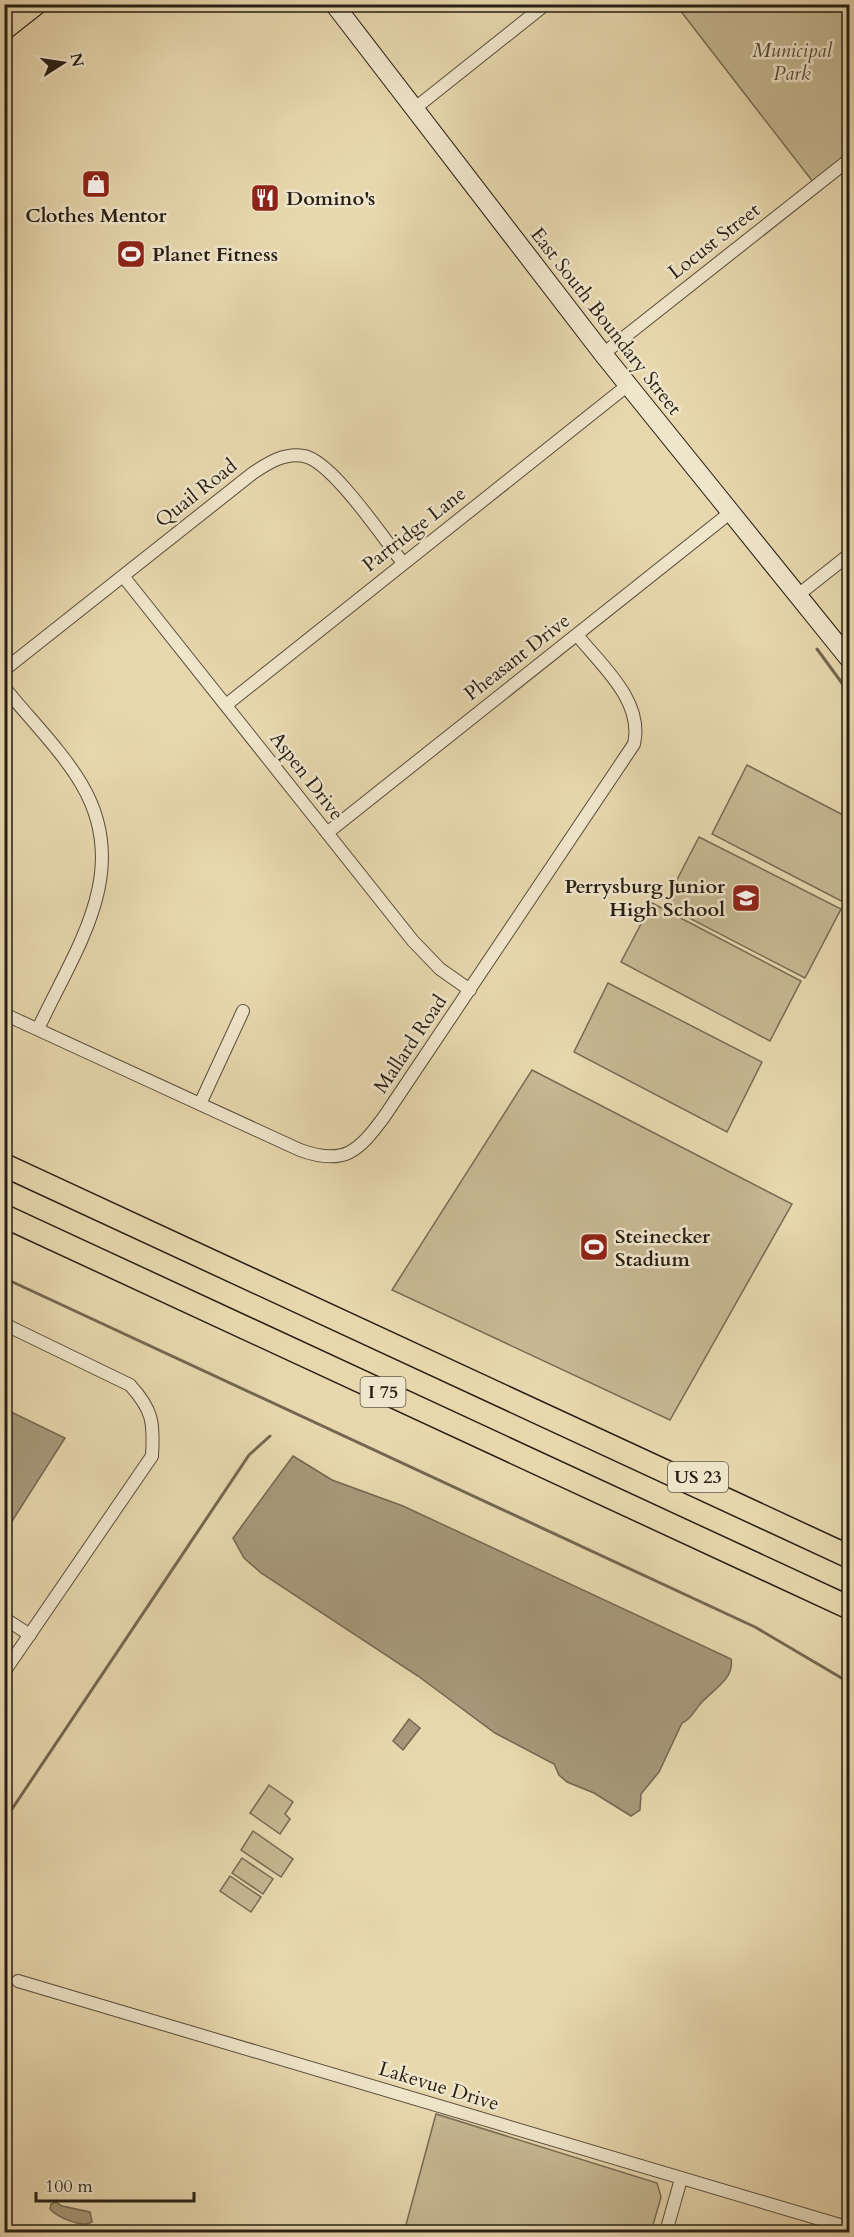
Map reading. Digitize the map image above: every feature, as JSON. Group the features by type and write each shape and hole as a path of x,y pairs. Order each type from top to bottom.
{"highway":[{"name":"I 75","path":"4,1166 849,1557"},
{"name":"I 75","path":"4,1216 849,1608"},
{"name":"US 23","path":"546,1417 849,1540"},
{"path":"762,1569 795,1595 849,1624"}],"main road":[{"path":"4,30 37,4"}],"street":[{"name":"East South Boundary Street","path":"334,4 603,354 849,660"},
{"path":"414,109 546,4"},
{"name":"Locust Street","path":"603,354 849,159"},
{"name":"Partridge Lane","path":"226,705 628,385"},
{"name":"Quail Road","path":"4,670 253,473 280,458 296,455 309,457 329,470 403,563"},
{"name":"Pheasant Drive","path":"327,833 731,512"},
{"path":"798,595 849,554"},
{"name":"Aspen Drive","path":"123,576 428,958 470,990"},
{"name":"Mallard Road","path":"4,1014 314,1155 329,1158 346,1155 370,1136 634,744 637,727 632,708 577,634"},
{"path":"4,687 80,782 96,813 103,848 104,867 97,902 38,1029"},
{"path":"200,1104 243,1011"},
{"path":"4,1324 130,1385 145,1401 154,1426 152,1456 4,1672"},
{"path":"4,1618 30,1635"},
{"name":"Lakevue Drive","path":"18,1981 849,2228"},
{"path":"666,2232 681,2179"}],"green space":[{"name":"Municipal Park","path":"676,5 849,5 849,153 813,182"},
{"path":"747,765 849,818 849,905 712,834"},
{"path":"699,837 841,909 805,978 664,905"},
{"path":"652,903 801,981 770,1041 621,962"},
{"path":"608,983 762,1062 727,1132 574,1052"},
{"name":"Steinecker Stadium","path":"532,1070 792,1204 670,1420 392,1290"},
{"path":"269,1785 293,1802 285,1814 290,1819 280,1834 250,1813"},
{"path":"253,1831 293,1859 281,1877 241,1850"},
{"path":"242,1858 273,1879 263,1894 232,1873"},
{"path":"230,1876 261,1897 251,1912 220,1891"},
{"path":"436,2114 657,2183 661,2197 651,2232 404,2232"}],"shaded area":[{"path":"5,1409 65,1438 7,1529 5,1529"},
{"path":"293,1456 332,1480 403,1506 731,1659 730,1672 726,1678 682,1723 659,1772 641,1794 640,1810 631,1816 594,1793 567,1782 559,1775 554,1764 495,1733 418,1676 261,1573 244,1558 233,1538"},
{"path":"409,1719 420,1728 403,1750 393,1741"},
{"path":"56,2202 62,2206 90,2212 92,2222 77,2223 59,2216 50,2209 51,2204"}],"waterway":[{"path":"817,649 850,694"},
{"path":"4,1278 755,1627 850,1683"},
{"path":"4,1821 249,1455 270,1436"}],"place":[{"name":"Clothes Mentor","path":"96,184"},
{"name":"Domino's","path":"265,198"},
{"name":"Planet Fitness","path":"131,254"},
{"name":"Perrysburg Junior High School","path":"746,898"},
{"name":"Steinecker Stadium","path":"594,1247"}]}
